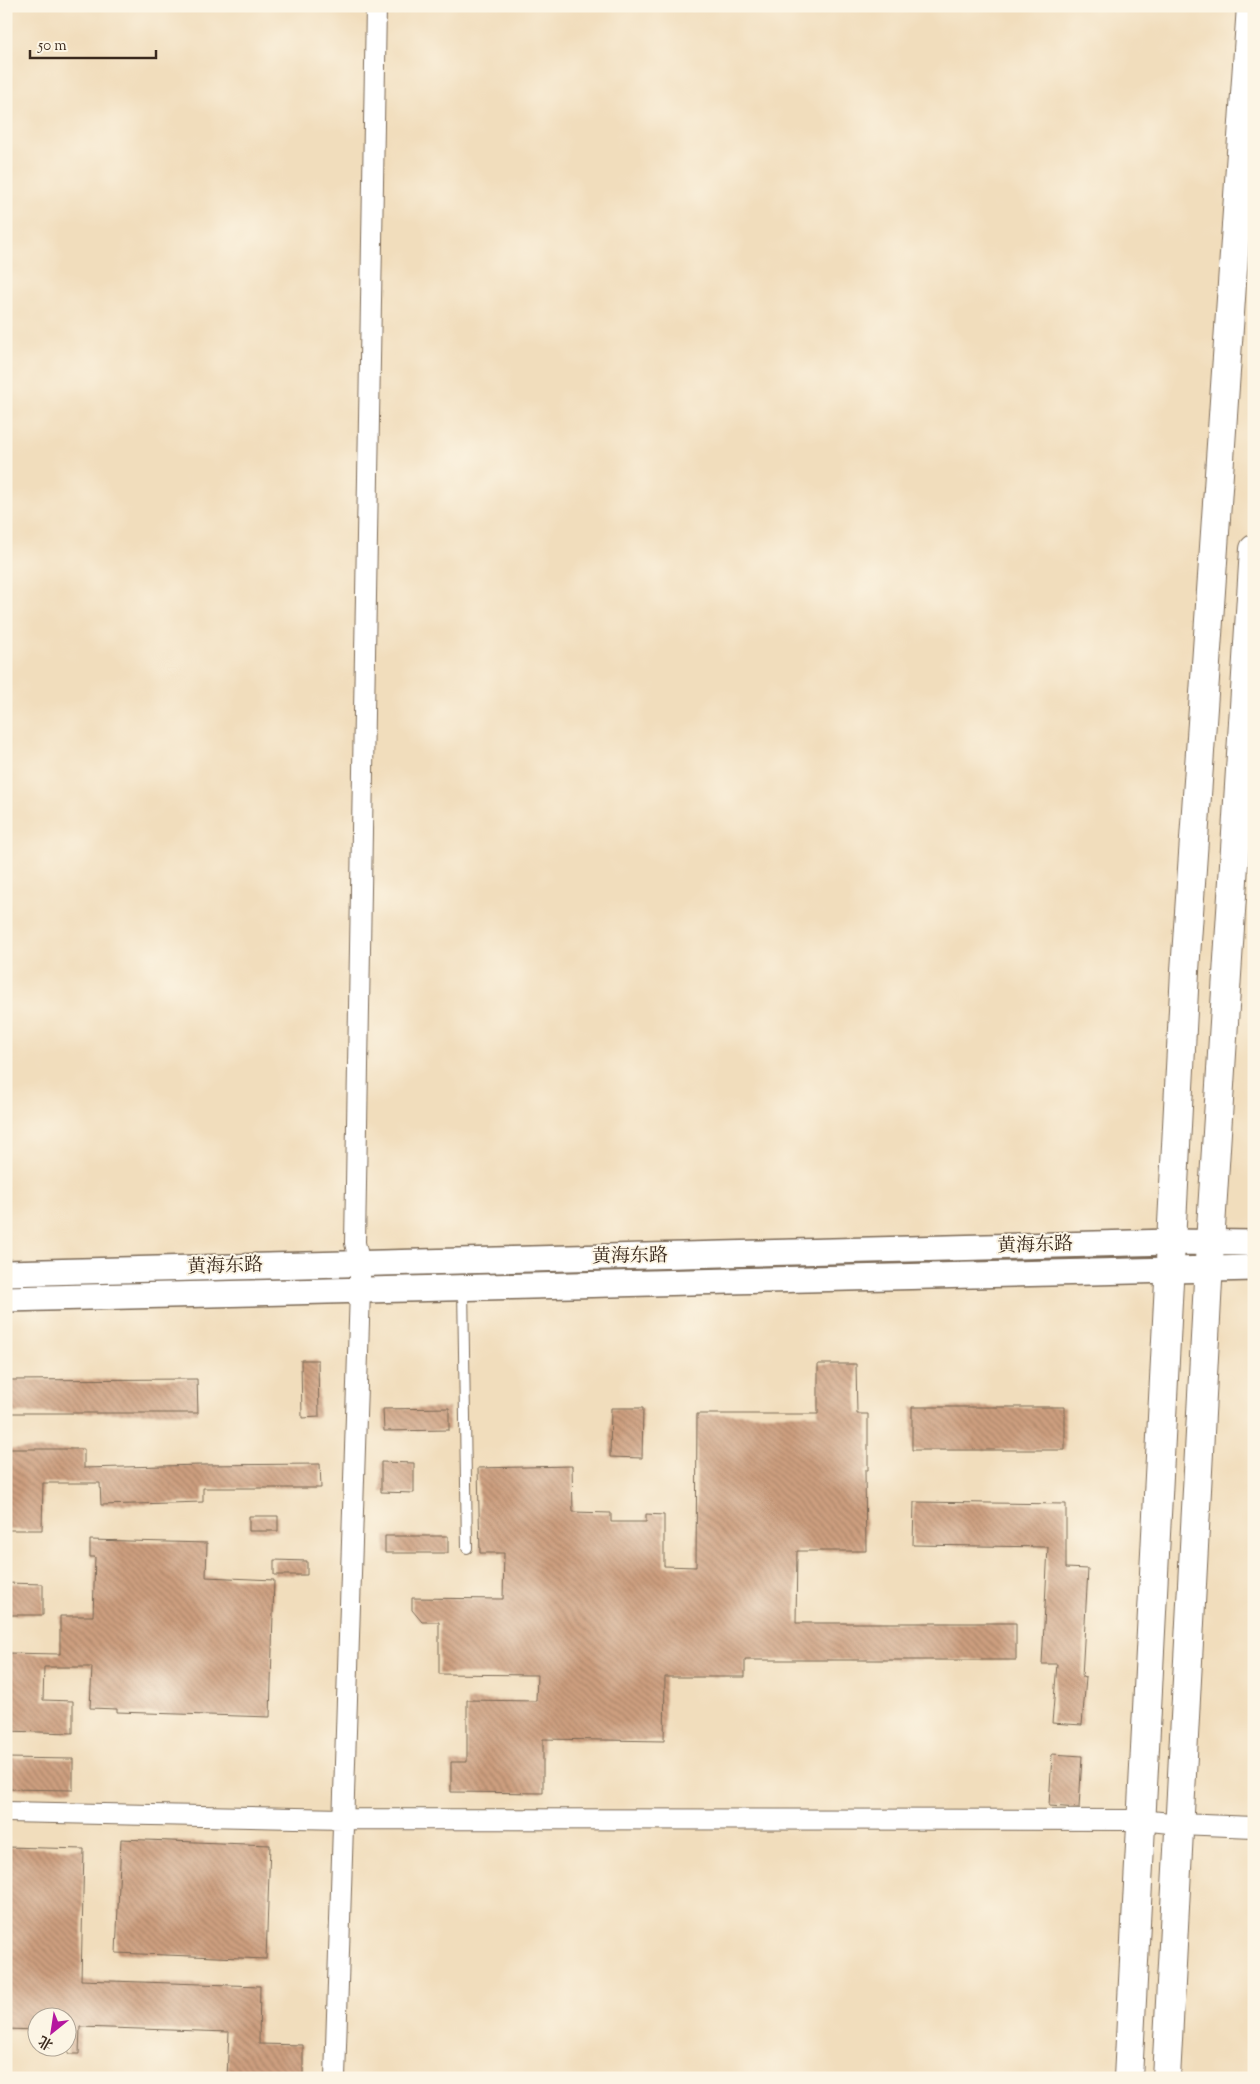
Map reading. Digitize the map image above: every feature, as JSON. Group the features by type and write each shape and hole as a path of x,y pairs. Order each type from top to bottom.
{"main road":[{"path":"1128,2078 1168,1270 1186,961 1251,6"},
{"path":"1166,2078 1209,1256 1254,549"}],"street":[{"path":"335,2078 360,1290 360,1264 355,1243 355,1223 376,6"},
{"name":"黄海东路","path":"6,1273 1170,1242 1209,1256 1254,1268"},
{"name":"黄海东路","path":"6,1299 1168,1270 1254,1243"},
{"path":"6,1812 343,1819 1141,1820 1179,1824 1254,1827"}],"lane":[{"path":"464,1288 467,1548"}],"building":[{"path":"301,1360 318,1360 319,1417 302,1418"},
{"path":"818,1364 856,1364 857,1414 868,1414 868,1470 865,1470 866,1551 797,1551 796,1623 1016,1623 1016,1660 745,1660 745,1677 665,1677 664,1741 543,1739 543,1793 451,1792 451,1762 467,1762 467,1700 536,1701 537,1675 439,1674 439,1622 422,1622 412,1610 412,1598 503,1599 504,1553 480,1553 478,1468 572,1466 573,1512 611,1513 611,1522 646,1522 646,1514 664,1515 664,1566 696,1567 697,1414 818,1414"},
{"path":"197,1379 198,1413 6,1413 6,1380"},
{"path":"912,1407 1065,1407 1065,1450 912,1450"},
{"path":"449,1408 449,1430 384,1431 383,1409"},
{"path":"611,1408 643,1408 642,1458 610,1457"},
{"path":"6,1449 84,1449 84,1468 320,1464 321,1488 203,1488 203,1502 101,1505 100,1483 43,1483 42,1530 6,1530"},
{"path":"381,1462 414,1463 414,1493 381,1492"},
{"path":"914,1502 1066,1504 1066,1568 1088,1569 1082,1677 1086,1678 1082,1725 1052,1723 1057,1664 1042,1664 1048,1547 913,1545"},
{"path":"249,1516 278,1516 278,1531 249,1531"},
{"path":"385,1536 448,1536 448,1553 385,1553"},
{"path":"90,1540 207,1543 206,1577 274,1580 270,1717 117,1712 117,1709 90,1708 92,1667 44,1667 43,1700 73,1701 73,1733 6,1731 6,1653 60,1654 60,1616 93,1616 95,1557 90,1557"},
{"path":"274,1560 307,1561 307,1575 274,1575"},
{"path":"6,1583 43,1584 43,1615 6,1615"},
{"path":"1052,1754 1082,1756 1079,1808 1049,1806"},
{"path":"6,1758 73,1759 73,1790 6,1789"},
{"path":"121,1839 270,1845 266,1959 116,1953"},
{"path":"6,1847 84,1849 81,1980 260,1986 259,2044 303,2045 303,2078 227,2078 229,2032 80,2027 78,2054 78,2006 28,2006 28,2030 6,2029"}]}
